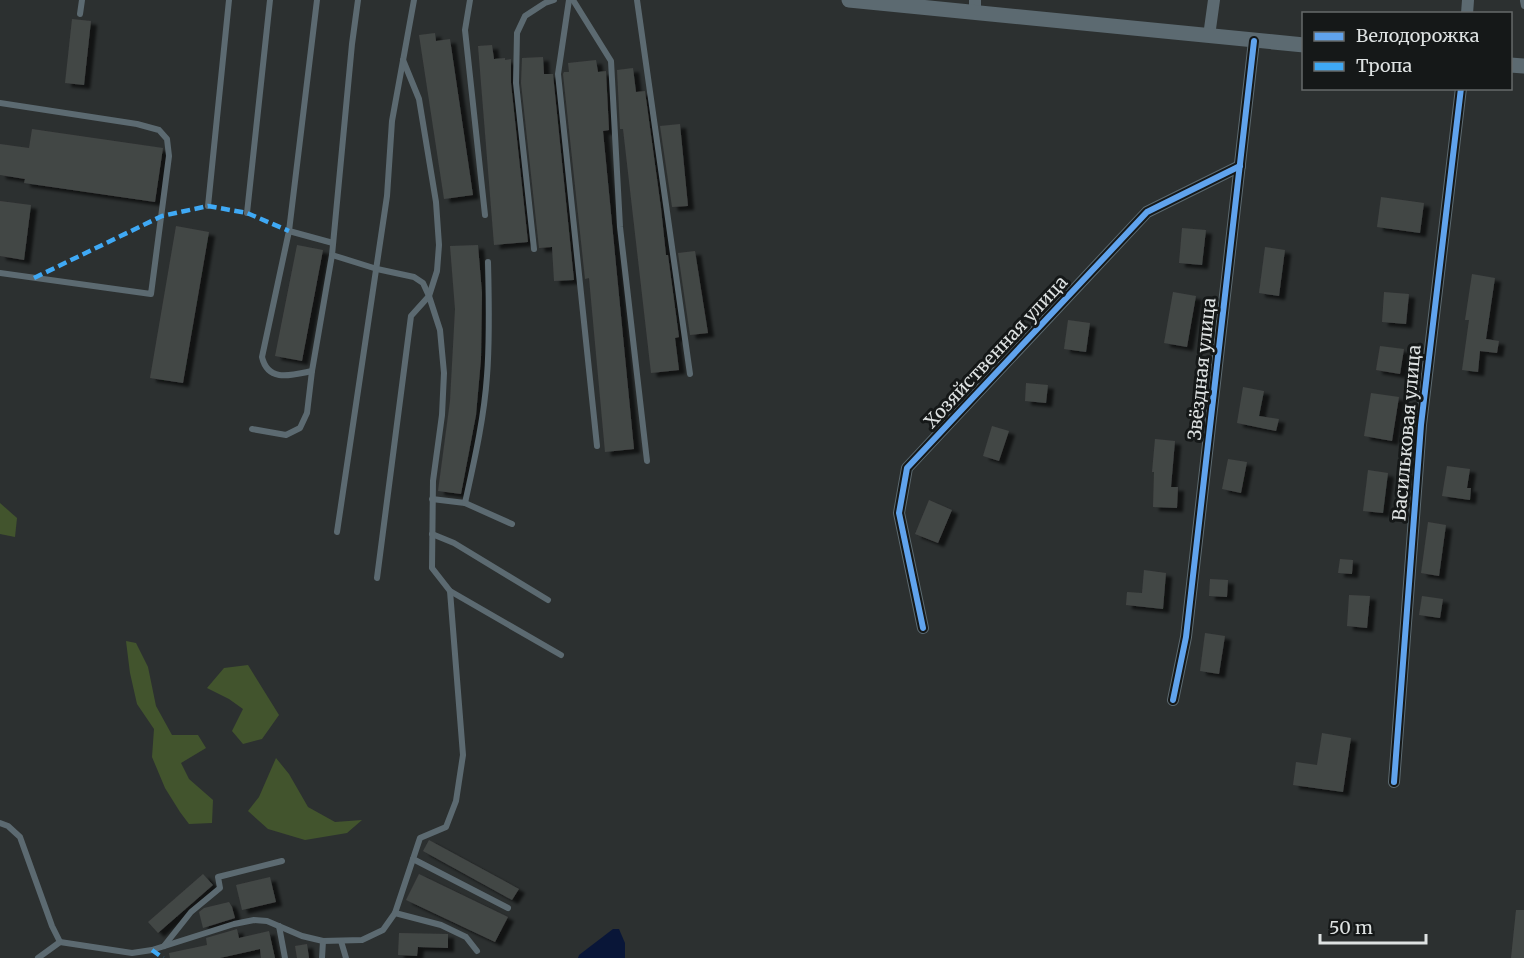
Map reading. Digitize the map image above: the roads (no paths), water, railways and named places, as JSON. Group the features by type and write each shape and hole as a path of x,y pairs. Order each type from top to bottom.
{"street":[{"path":"849,0 975,7 1209,36 1302,45"},
{"path":"1209,36 1214,0"},
{"name":"Звёздная улица","path":"1173,700 1186,637 1254,40"},
{"name":"Васильковая улица","path":"1394,782 1420,425 1461,90"},
{"name":"Хозяйственная улица","path":"923,628 898,513 907,468 1147,213 1240,166"}],"lane":[{"path":"80,14 82,0"},
{"path":"208,206 229,0"},
{"path":"247,213 270,0"},
{"path":"312,371 287,377 272,373 264,365 262,357 289,231 317,0"},
{"path":"252,429 285,435 300,428 307,413 332,255 358,0"},
{"path":"337,532 387,196 392,121 414,0"},
{"path":"470,0 465,30 485,214"},
{"path":"534,249 516,83 517,33 525,16 544,3 554,0"},
{"path":"571,0 558,74 597,446"},
{"path":"571,0 611,61 620,227 647,461"},
{"path":"637,0 690,374"},
{"path":"1523,1 1524,6"},
{"path":"376,578 411,316 429,296 437,271 439,245 436,202 419,99 403,59"},
{"path":"0,104 137,124 159,130 168,139 169,156 152,294 0,273"},
{"path":"289,231 333,243"},
{"path":"332,255 377,269 414,277 423,283 440,330 444,373 442,415 433,481 432,568 450,591 561,655"},
{"path":"465,503 477,449 487,378 488,262"},
{"path":"432,499 465,503 512,524"},
{"path":"432,534 454,543 548,600"},
{"path":"38,958 60,942 132,953 164,947 234,924 254,921 267,921 302,936 323,941 362,940 383,930 395,914 420,838 446,827 456,801 463,755 450,591"},
{"path":"0,824 8,826 20,837 60,942"},
{"path":"413,859 508,908"},
{"path":"164,947 191,912 220,888 218,877 282,861"},
{"path":"395,914 441,925 466,937 477,951"},
{"path":"279,926 285,958"},
{"path":"322,958 323,941"},
{"path":"341,941 346,958"}],"water":[{"path":"613,929 619,929 625,943 625,958 578,958 579,955"}]}
